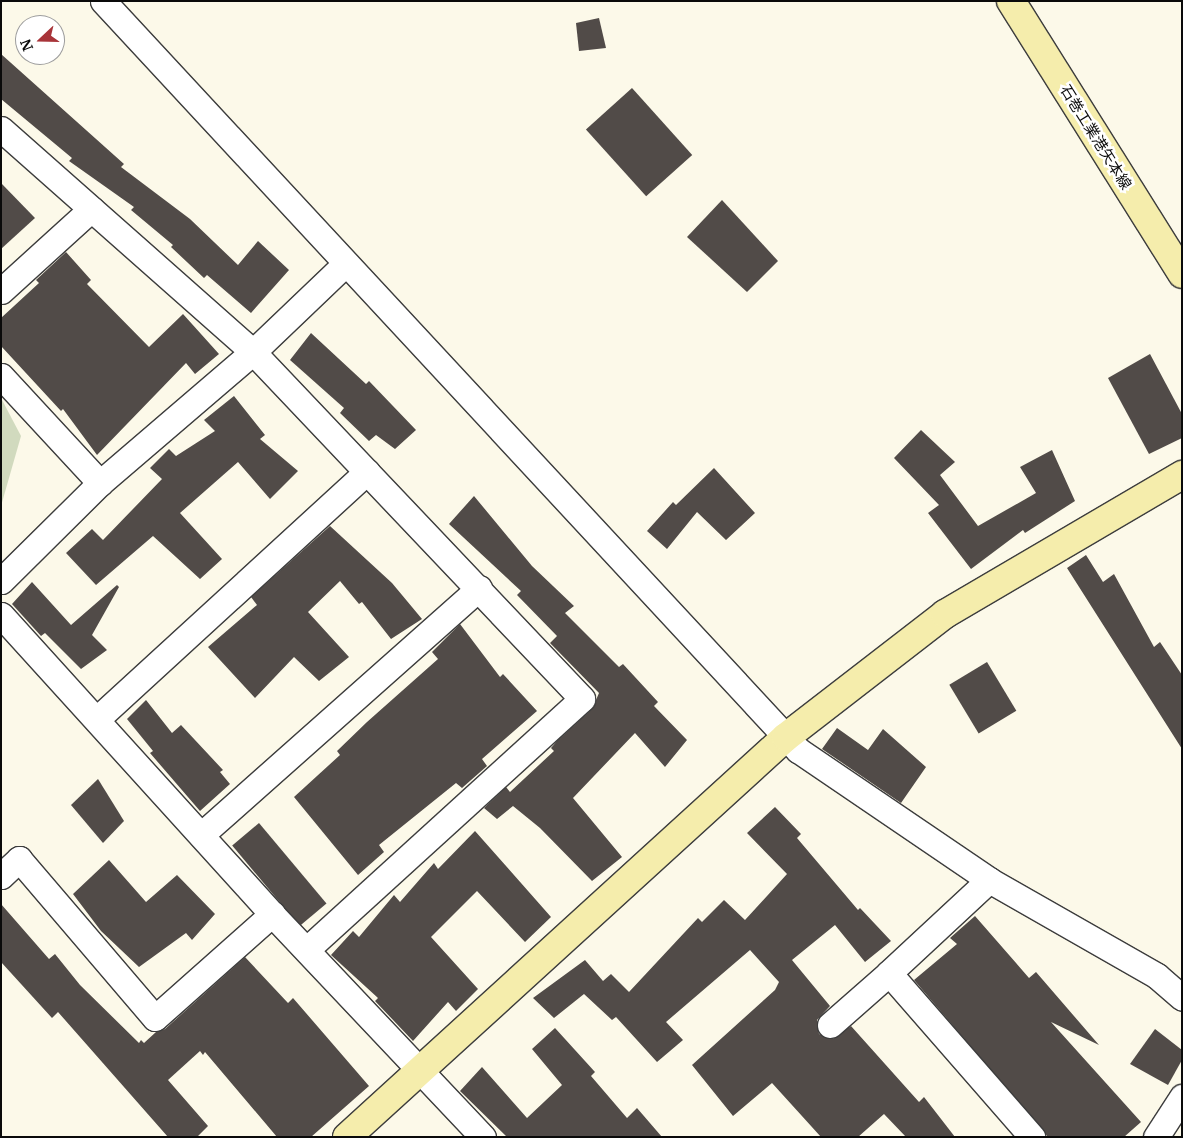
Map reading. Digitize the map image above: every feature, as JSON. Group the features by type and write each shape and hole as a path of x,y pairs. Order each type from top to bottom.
{"street":[{"path":"103,1 798,750 989,880 1157,976 1182,998"},
{"name":"石巻工業港矢本線","path":"1010,1 1182,274"},
{"path":"1,129 253,352 479,588 582,699 306,949"},
{"path":"1,291 91,209"},
{"path":"1,581 100,483 253,352 345,264"},
{"path":"1,376 100,483"},
{"path":"97,720 367,472"},
{"path":"347,1137 786,737 945,614 1182,475"},
{"path":"202,836 479,588"},
{"path":"1,615 272,914 422,1069 483,1137"},
{"path":"1,876 19,859 155,1018 272,914"},
{"path":"830,1025 989,880"},
{"path":"889,973 1032,1137"},
{"path":"1156,1137 1182,1097"}],"green space":[{"path":"1,398 21,436 1,506"}],"building":[{"path":"599,18 606,48 579,51 576,23"},
{"path":"1,54 124,164 121,167 190,219 238,265 258,241 289,270 251,313 207,275 204,278 171,247 173,245 131,210 134,207 69,161 72,158 1,99"},
{"path":"632,88 692,155 646,196 586,129"},
{"path":"1,183 35,218 1,249"},
{"path":"722,200 778,261 747,292 687,237"},
{"path":"66,252 91,280 87,284 149,347 183,314 219,354 195,374 186,363 97,455 63,409 61,411 1,346 1,318 39,283 36,280"},
{"path":"311,333 366,384 369,381 416,430 395,449 376,435 369,441 340,413 344,408 290,360"},
{"path":"1150,354 1182,414 1182,438 1149,454 1108,378"},
{"path":"234,396 265,435 260,439 298,471 270,499 238,462 180,513 222,559 200,579 153,536 96,585 66,553 92,529 103,540 162,479 150,468 169,449 176,456 215,431 204,420"},
{"path":"921,430 955,462 940,475 978,526 1036,493 1020,467 1052,450 1075,501 1025,533 1023,530 971,569 928,513 939,505 894,458"},
{"path":"714,468 755,513 726,540 697,512 667,549 647,531 673,502 676,505"},
{"path":"474,496 532,566 574,606 565,613 619,667 623,664 658,702 654,706 687,740 665,767 635,733 573,798 622,857 592,881 540,828 513,806 497,819 484,808 506,787 510,792 554,751 551,748 557,741 592,709 599,693 550,643 557,636 517,595 521,591 449,524"},
{"path":"330,526 392,583 422,619 391,639 362,602 359,604 340,581 308,612 349,657 319,681 294,657 255,698 208,647 257,605 251,597"},
{"path":"1086,555 1103,582 1114,574 1154,647 1160,642 1182,675 1182,749 1067,568"},
{"path":"32,582 71,625 117,585 119,587 92,635 107,650 81,669 45,633 41,636 12,604"},
{"path":"460,624 500,677 503,674 537,711 482,759 487,766 462,788 456,783 379,845 384,852 358,875 294,797 340,755 337,751 367,722 438,659 432,652"},
{"path":"987,662 1016,711 979,734 949,685"},
{"path":"146,700 172,733 181,725 223,770 220,772 230,784 200,811 150,753 153,751 127,719"},
{"path":"837,728 868,750 883,729 926,767 901,803 822,749"},
{"path":"98,779 124,821 103,843 71,805"},
{"path":"775,807 801,834 797,838 858,910 860,908 891,941 865,962 835,925 792,960 830,1006 817,1020 819,1034 833,1039 851,1026 919,1102 924,1097 955,1137 906,1137 884,1114 858,1137 821,1137 772,1083 733,1116 692,1065 775,990 779,982 750,950 666,1022 683,1040 657,1062 616,1017 612,1020 584,994 554,1018 533,998 585,960 603,981 611,974 629,992 698,918 702,922 724,900 745,920 787,874 747,833"},
{"path":"259,823 326,903 300,926 232,845"},
{"path":"475,831 551,917 525,942 477,891 431,937 478,989 456,1011 448,1002 413,1041 375,1001 378,998 331,955 353,931 359,937 394,895 400,902 434,863 438,869"},
{"path":"109,860 146,902 177,875 215,914 192,940 186,933 139,967 101,931 73,894"},
{"path":"1,904 49,959 55,954 80,985 139,1043 141,1040 144,1043 156,1032 165,1029 245,957 288,1003 293,998 369,1086 311,1137 277,1137 205,1052 203,1055 200,1051 168,1080 208,1126 197,1137 168,1137 58,1012 52,1018 1,962"},
{"path":"975,916 1029,978 1036,972 1099,1045 1051,1022 1141,1122 1124,1137 1048,1137 914,980 957,944 950,938"},
{"path":"555,1028 595,1072 591,1076 627,1118 637,1108 662,1137 507,1137 460,1091 482,1067 527,1118 562,1085 532,1049"},
{"path":"1155,1029 1182,1050 1182,1060 1168,1085 1130,1064"}]}
